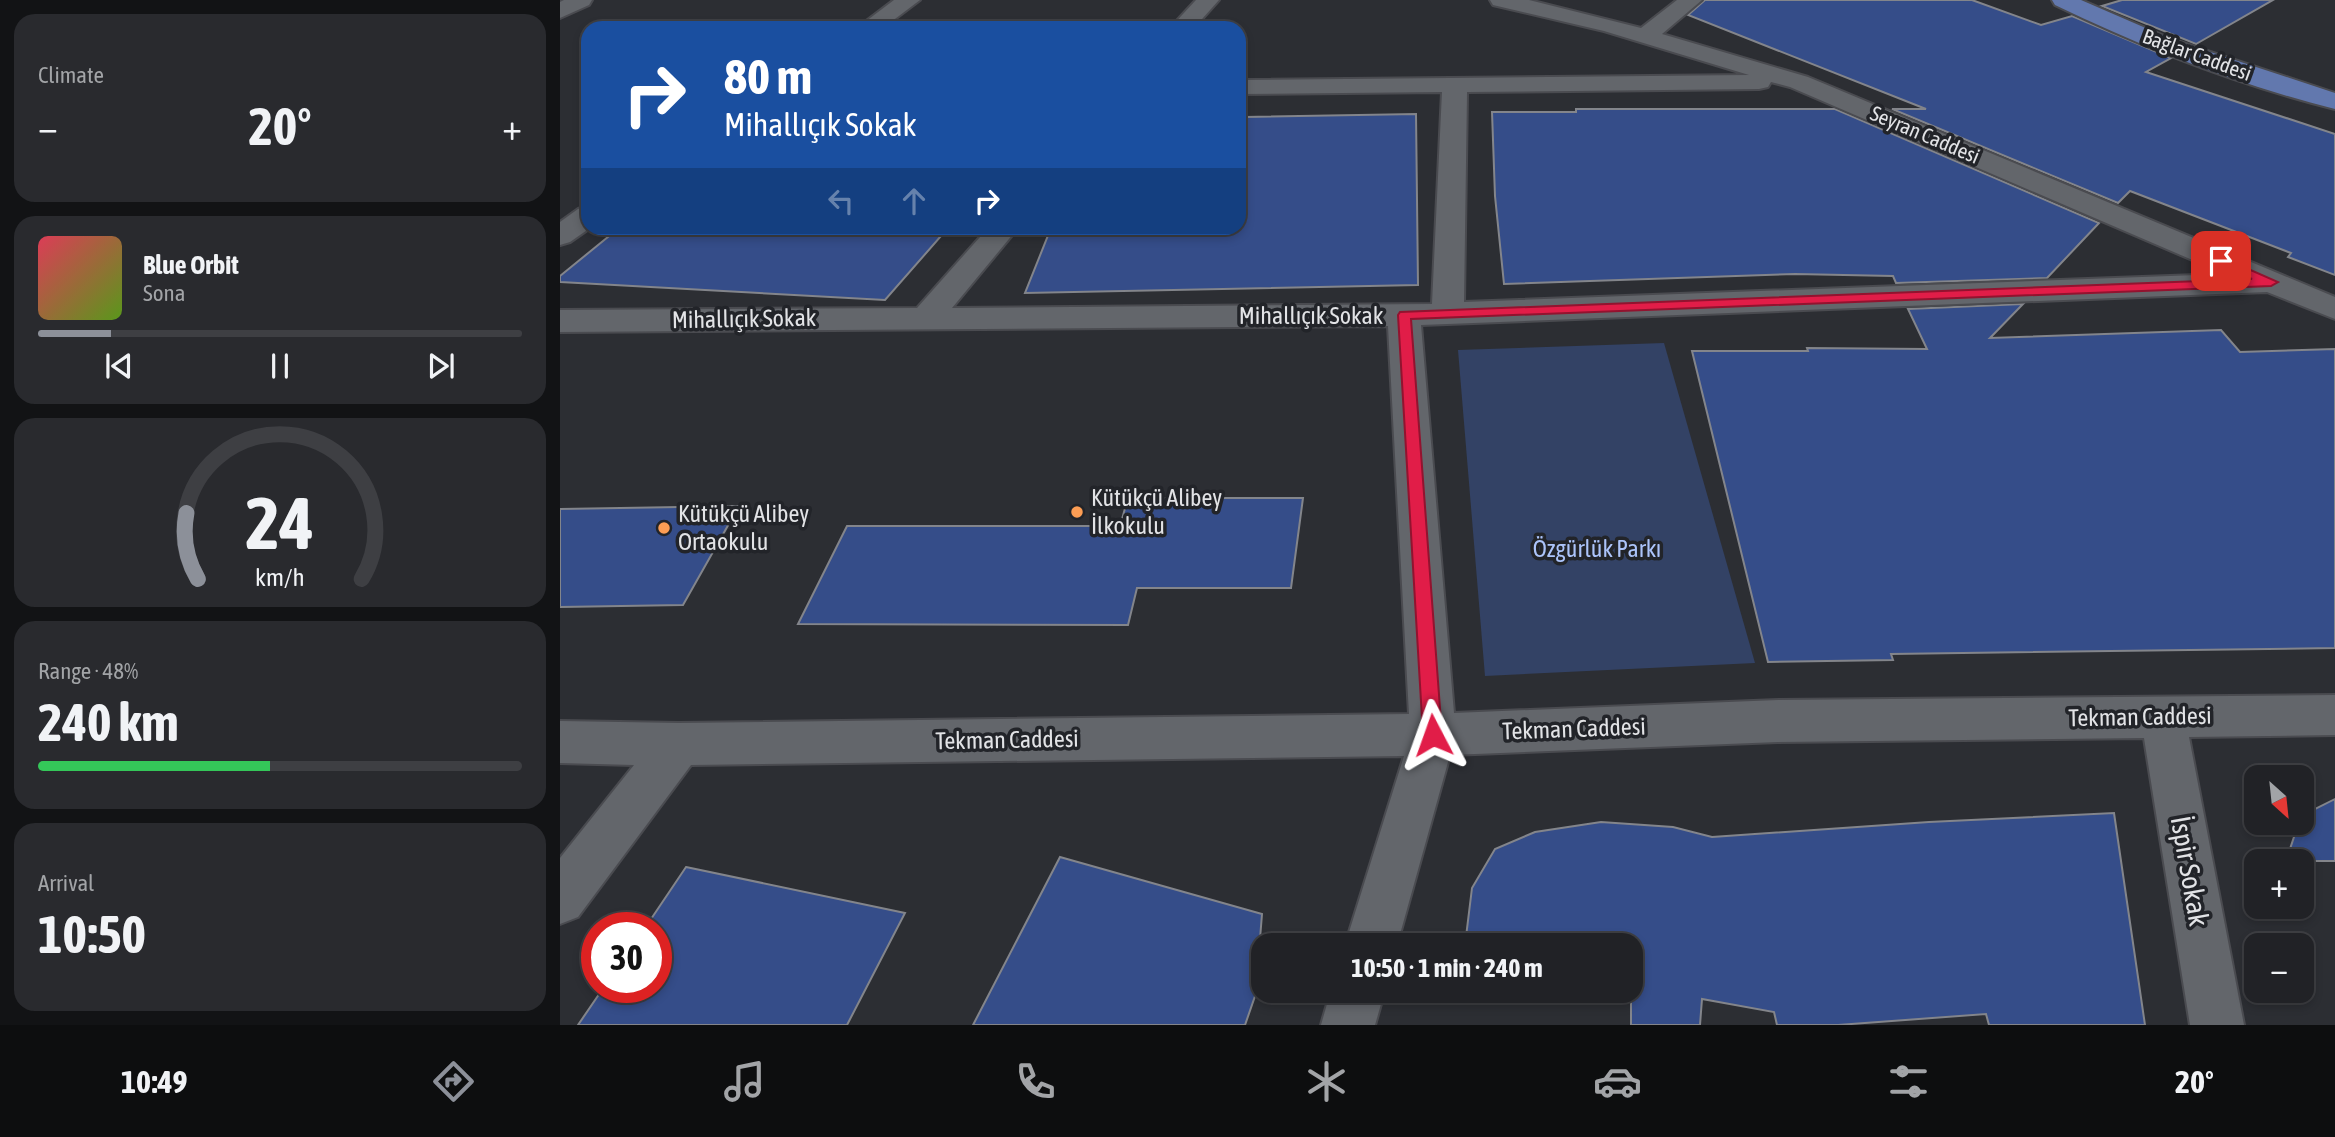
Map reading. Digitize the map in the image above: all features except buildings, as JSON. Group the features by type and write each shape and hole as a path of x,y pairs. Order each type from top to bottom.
{"main road":[{"name":"Bağlar Caddesi","path":"2063,1 2199,57 2335,101"}],"street":[{"path":"560,11 581,0"},
{"path":"878,21 909,0"},
{"path":"1188,21 1208,0"},
{"name":"Seyran Caddesi","path":"1501,0 1645,36 1800,82 2335,309"},
{"path":"1645,36 1691,0"},
{"path":"1246,87 1800,82"},
{"path":"1448,314 1455,85"},
{"path":"560,236 581,220"},
{"path":"926,318 997,235"},
{"name":"Mihallıçık Sokak","path":"560,321 1448,314 2271,282"},
{"path":"1375,933 1433,735 1404,315"},
{"name":"Tekman Caddesi","path":"560,742 679,744 1433,735 1778,721 2335,715"},
{"name":"İspir Sokak","path":"2163,717 2217,1025"},
{"path":"560,899 679,744"},
{"path":"1348,1025 1354,1003"}],"green space":[{"name":"Özgürlük Parkı","path":"1664,343 1755,663 1485,676 1458,350"}],"place":[{"name":"Kütükçü Alibey İlkokulu","path":"1077,512"},
{"name":"Kütükçü Alibey Ortaokulu","path":"664,528"}],"route":[{"path":"1433,735 1404,315 2271,282 2221,261"}]}
